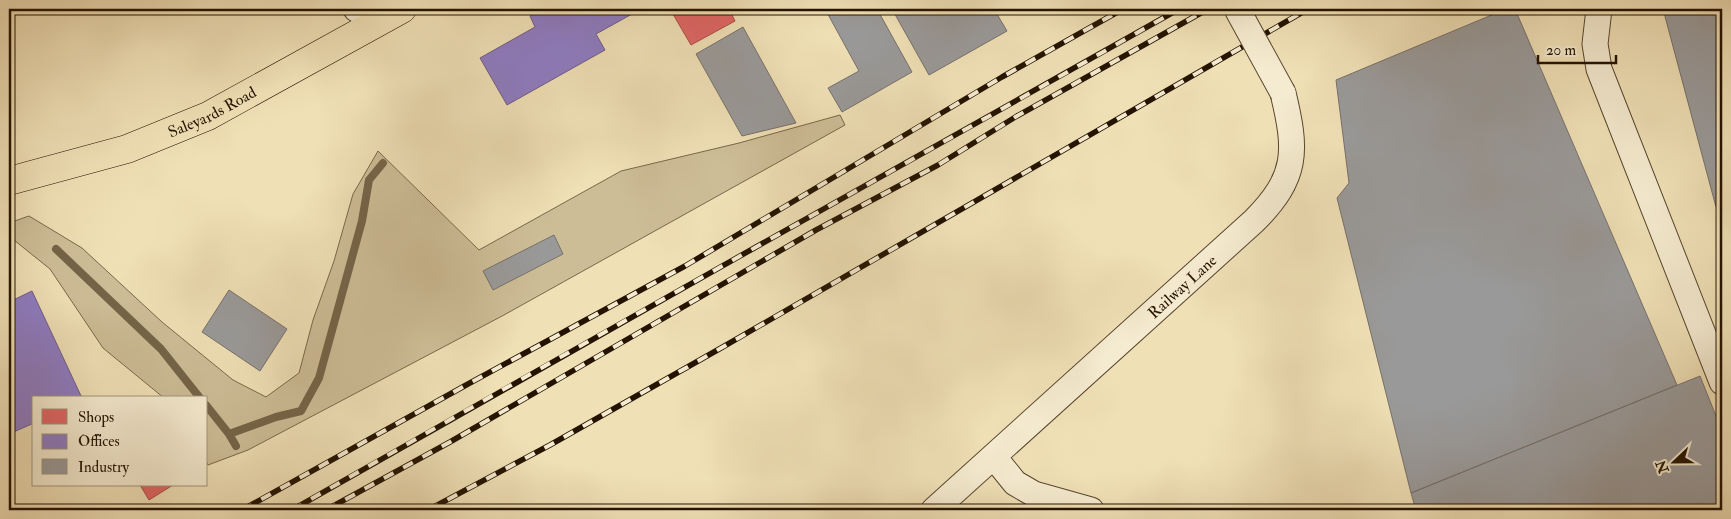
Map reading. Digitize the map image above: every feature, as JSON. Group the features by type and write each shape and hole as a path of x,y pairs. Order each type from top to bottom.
{"main road":[{"name":"Saleyards Road","path":"9,181 128,149 165,135 208,116 367,15 402,9"}],"street":[{"name":"Railway Lane","path":"934,510 1254,221 1274,199 1286,178 1292,152 1291,127 1283,93 1237,9"},
{"path":"1598,9 1595,44 1599,70 1716,350 1722,382"},
{"path":"994,457 1015,483 1021,487 1034,494 1091,510"}],"shaded area":[{"path":"840,115 845,125 504,315 248,450 208,465 208,396 162,396 103,348 50,269 9,236 9,223 29,216 82,248 162,322 233,380 266,397 299,373 313,320 334,261 353,194 378,151 479,250 621,171 739,143"}],"building: Shops":[{"path":"670,9 729,9 735,21 691,45"},
{"path":"141,486 171,486 149,500"}],"building: Offices":[{"path":"543,9 641,9 596,34 605,50 507,105 480,58 535,27 530,16"},
{"path":"32,291 81,396 32,396 32,424 9,434 9,302"}],"building: Industry":[{"path":"825,9 877,9 912,72 842,112 828,88 859,71"},
{"path":"892,9 994,9 1007,31 929,75"},
{"path":"1506,9 1515,9 1677,385 1411,493 1337,198 1349,183 1336,80"},
{"path":"1663,9 1722,9 1722,205 1716,207"},
{"path":"743,27 796,123 742,136 696,54"},
{"path":"554,235 563,254 493,290 483,271"},
{"path":"229,290 287,329 260,371 202,332"},
{"path":"1700,376 1722,431 1722,510 1416,510 1411,493"}],"waterway":[{"path":"229,434 276,417 301,411 319,378 362,221 369,180 383,163"},
{"path":"56,249 161,349 198,396"},
{"path":"208,408 236,446"}],"railway":[{"path":"242,510 685,266 1002,77 1123,9"},
{"path":"292,510 1179,9"},
{"path":"326,510 450,442 816,230 938,165 1017,116 1208,9"},
{"path":"428,510 550,445 721,348 1308,9"}]}
